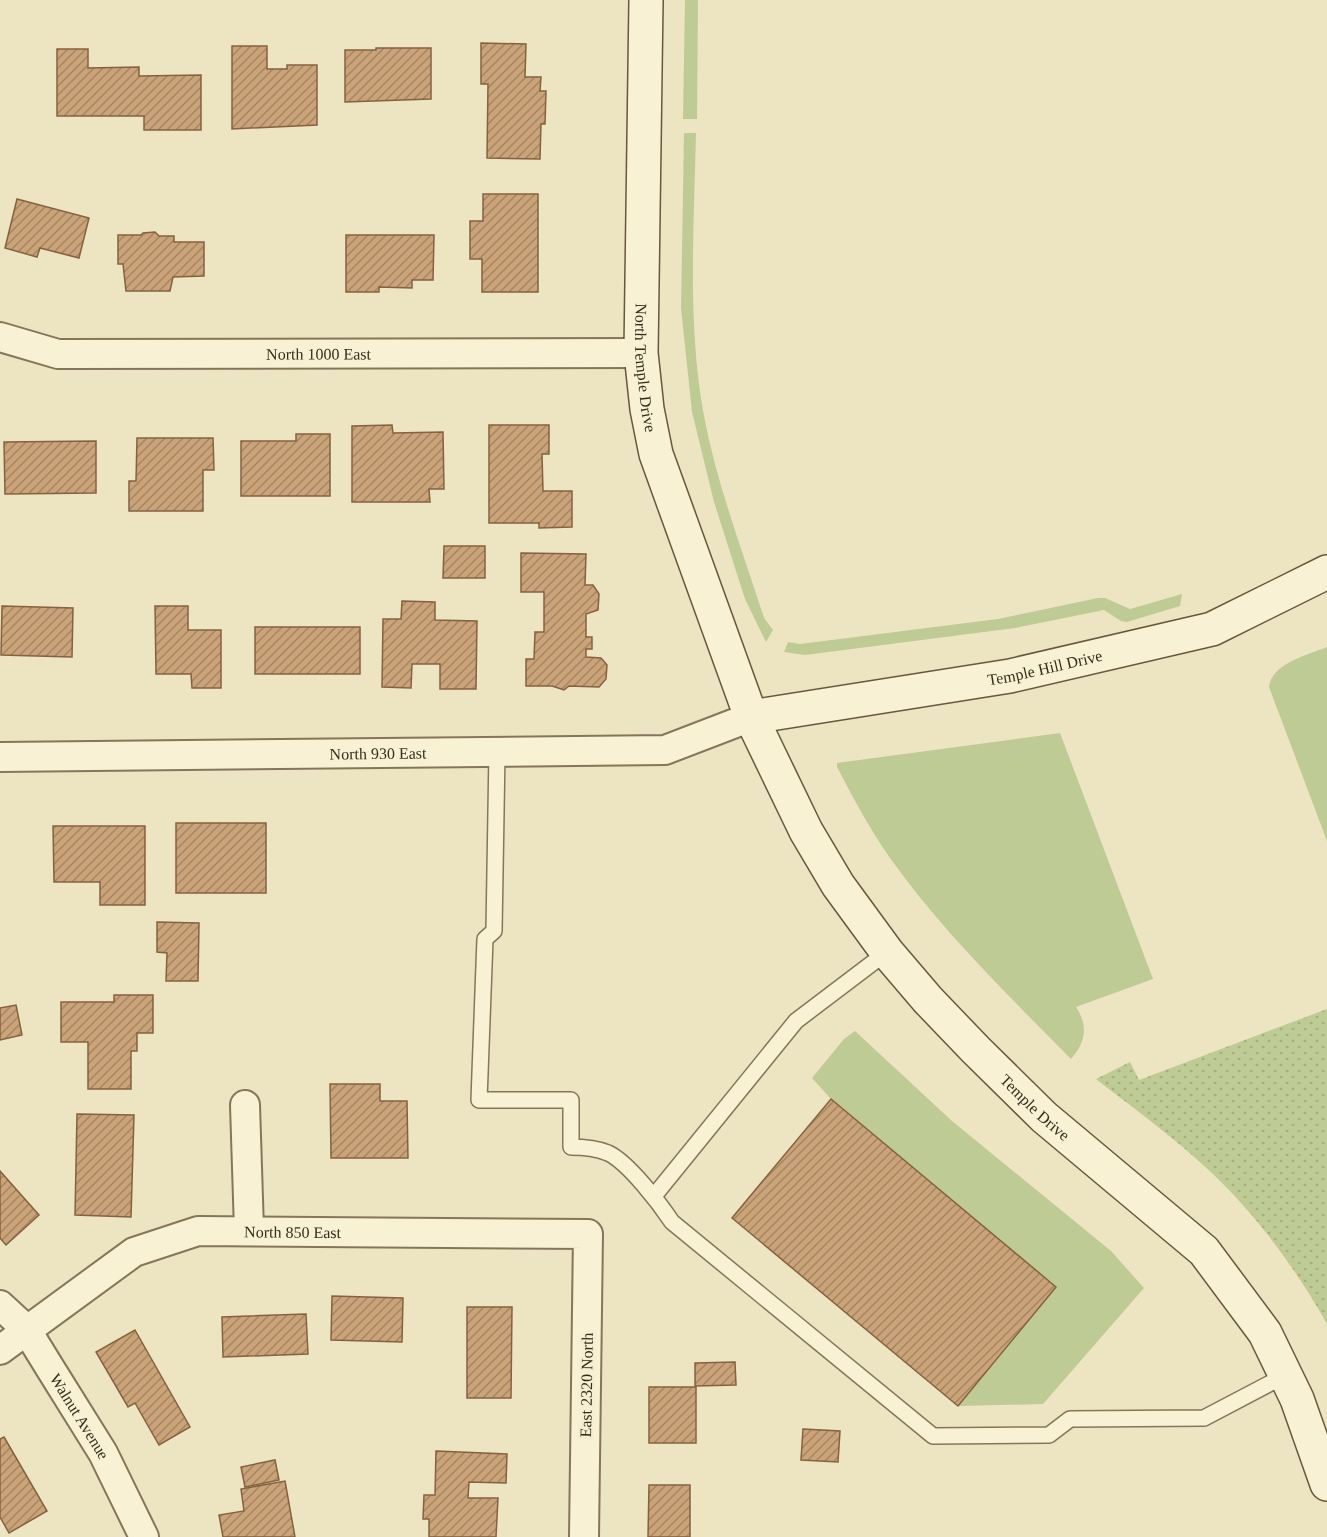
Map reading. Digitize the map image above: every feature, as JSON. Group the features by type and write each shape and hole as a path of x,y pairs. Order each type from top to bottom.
{"street":[{"name":"North Temple Drive","path":"646,0 641,353 647,409 656,454 751,717"},
{"name":"North 1000 East","path":"0,337 58,354 641,353"},
{"name":"Temple Hill Drive","path":"751,717 1010,676 1212,629 1327,572"},
{"name":"North 930 East","path":"0,758 665,750 751,717"},
{"name":"Temple Drive","path":"751,717 806,831 838,885 887,952 928,1000 1044,1117 1204,1251 1265,1333 1287,1375 1327,1484"},
{"path":"245,1105 249,1230"},
{"name":"North 850 East","path":"0,1350 134,1252 198,1231 588,1234"},
{"name":"East 2320 North","path":"584,1537 588,1234"},
{"name":"Walnut Avenue","path":"0,1305 26,1329 103,1453 144,1537"}],"lane":[{"path":"498,752 494,932 484,939 479,1100 571,1100 571,1147 590,1148 611,1154 654,1196 672,1222 933,1436 1049,1435 1070,1419 1204,1418 1287,1375"},
{"path":"654,1196 796,1021 887,952"}],"green space":[{"path":"685,0 698,0 697,119 683,119"},
{"path":"684,133 696,133 693,311 704,416 709,442 731,518 764,618 773,630 766,642 745,599 714,502 692,412 681,308"},
{"path":"1182,594 1180,606 1127,622 1121,621 1104,610 1015,628 805,655 784,652 788,642 800,644 998,619 1098,598 1105,598 1130,609"},
{"path":"1327,647 1327,841 1269,687 1277,672 1284,666"},
{"path":"1060,733 1153,979 1076,1007 1083,1021 1084,1034 1080,1047 1071,1059 976,962 910,885 876,836 837,767 837,763"},
{"path":"1327,1009 1327,1324 1283,1254 1230,1191 1182,1146 1096,1079 1130,1062 1139,1080"},
{"path":"855,1031 952,1121 1111,1251 1144,1288 1043,1404 958,1406 1056,1287 831,1099 812,1078 844,1039"}],"building":[{"path":"481,43 526,44 525,77 541,77 540,91 546,91 545,124 541,124 540,159 487,158 488,84 481,84"},
{"path":"232,46 267,46 267,69 287,69 287,65 317,65 317,125 232,129"},
{"path":"376,48 431,48 431,99 345,102 345,50 376,50"},
{"path":"57,49 88,49 88,68 139,67 139,76 201,75 201,130 144,130 144,116 57,116"},
{"path":"483,194 538,194 538,292 482,292 482,259 470,259 470,221 483,221"},
{"path":"17,199 89,218 79,258 40,248 37,257 5,248"},
{"path":"155,232 159,236 174,236 174,242 204,242 204,276 173,277 170,291 126,291 123,264 118,264 118,235 141,235"},
{"path":"346,235 434,235 433,280 412,280 412,288 379,287 379,292 346,292"},
{"path":"392,425 393,433 443,432 444,489 429,489 430,502 352,502 352,426"},
{"path":"489,425 549,425 549,454 542,454 543,491 572,491 572,527 539,528 539,523 489,523"},
{"path":"296,434 330,434 330,496 241,496 241,441 296,441"},
{"path":"137,438 213,438 214,470 203,470 203,511 129,511 129,481 136,481"},
{"path":"96,441 96,493 5,494 4,442"},
{"path":"444,546 485,546 485,578 443,578"},
{"path":"521,553 586,554 585,585 593,585 599,594 598,610 586,614 586,637 592,637 592,649 586,649 586,657 601,658 607,665 606,679 599,687 569,686 564,690 552,686 526,686 526,659 534,659 535,632 544,632 544,592 521,592"},
{"path":"402,601 435,602 435,620 477,621 476,689 440,689 440,664 412,664 411,688 382,687 383,619 401,619"},
{"path":"2,606 73,608 72,657 1,655"},
{"path":"155,606 188,606 188,630 221,630 221,688 192,688 191,674 156,674"},
{"path":"255,627 360,627 360,674 255,674"},
{"path":"176,823 266,823 266,893 176,893"},
{"path":"53,826 145,826 145,905 100,905 100,882 54,882"},
{"path":"157,922 199,923 198,981 166,981 167,953 157,952"},
{"path":"114,995 153,995 153,1033 137,1033 137,1051 131,1051 131,1089 88,1089 88,1042 61,1042 61,1002 114,1002"},
{"path":"16,1005 22,1035 0,1040 0,1008"},
{"path":"330,1084 380,1084 380,1101 407,1101 408,1158 331,1158"},
{"path":"831,1099 1056,1287 958,1406 732,1218"},
{"path":"77,1114 134,1115 131,1217 75,1215"},
{"path":"0,1171 39,1215 6,1245 0,1238"},
{"path":"332,1296 403,1298 402,1342 331,1340"},
{"path":"467,1307 512,1307 511,1398 467,1398"},
{"path":"306,1314 308,1354 223,1357 222,1317"},
{"path":"135,1330 190,1427 159,1445 135,1403 128,1407 96,1352"},
{"path":"735,1362 736,1385 695,1386 695,1363"},
{"path":"649,1387 696,1387 696,1443 649,1443"},
{"path":"803,1429 840,1431 838,1462 801,1460"},
{"path":"4,1437 47,1511 9,1533 0,1517 0,1439"},
{"path":"436,1451 507,1454 506,1483 469,1482 468,1498 498,1498 496,1537 429,1537 429,1519 423,1519 424,1495 435,1495"},
{"path":"275,1460 279,1480 245,1487 241,1467"},
{"path":"285,1481 295,1537 223,1537 219,1515 244,1511 241,1489"},
{"path":"649,1485 690,1485 690,1537 648,1537"}]}
